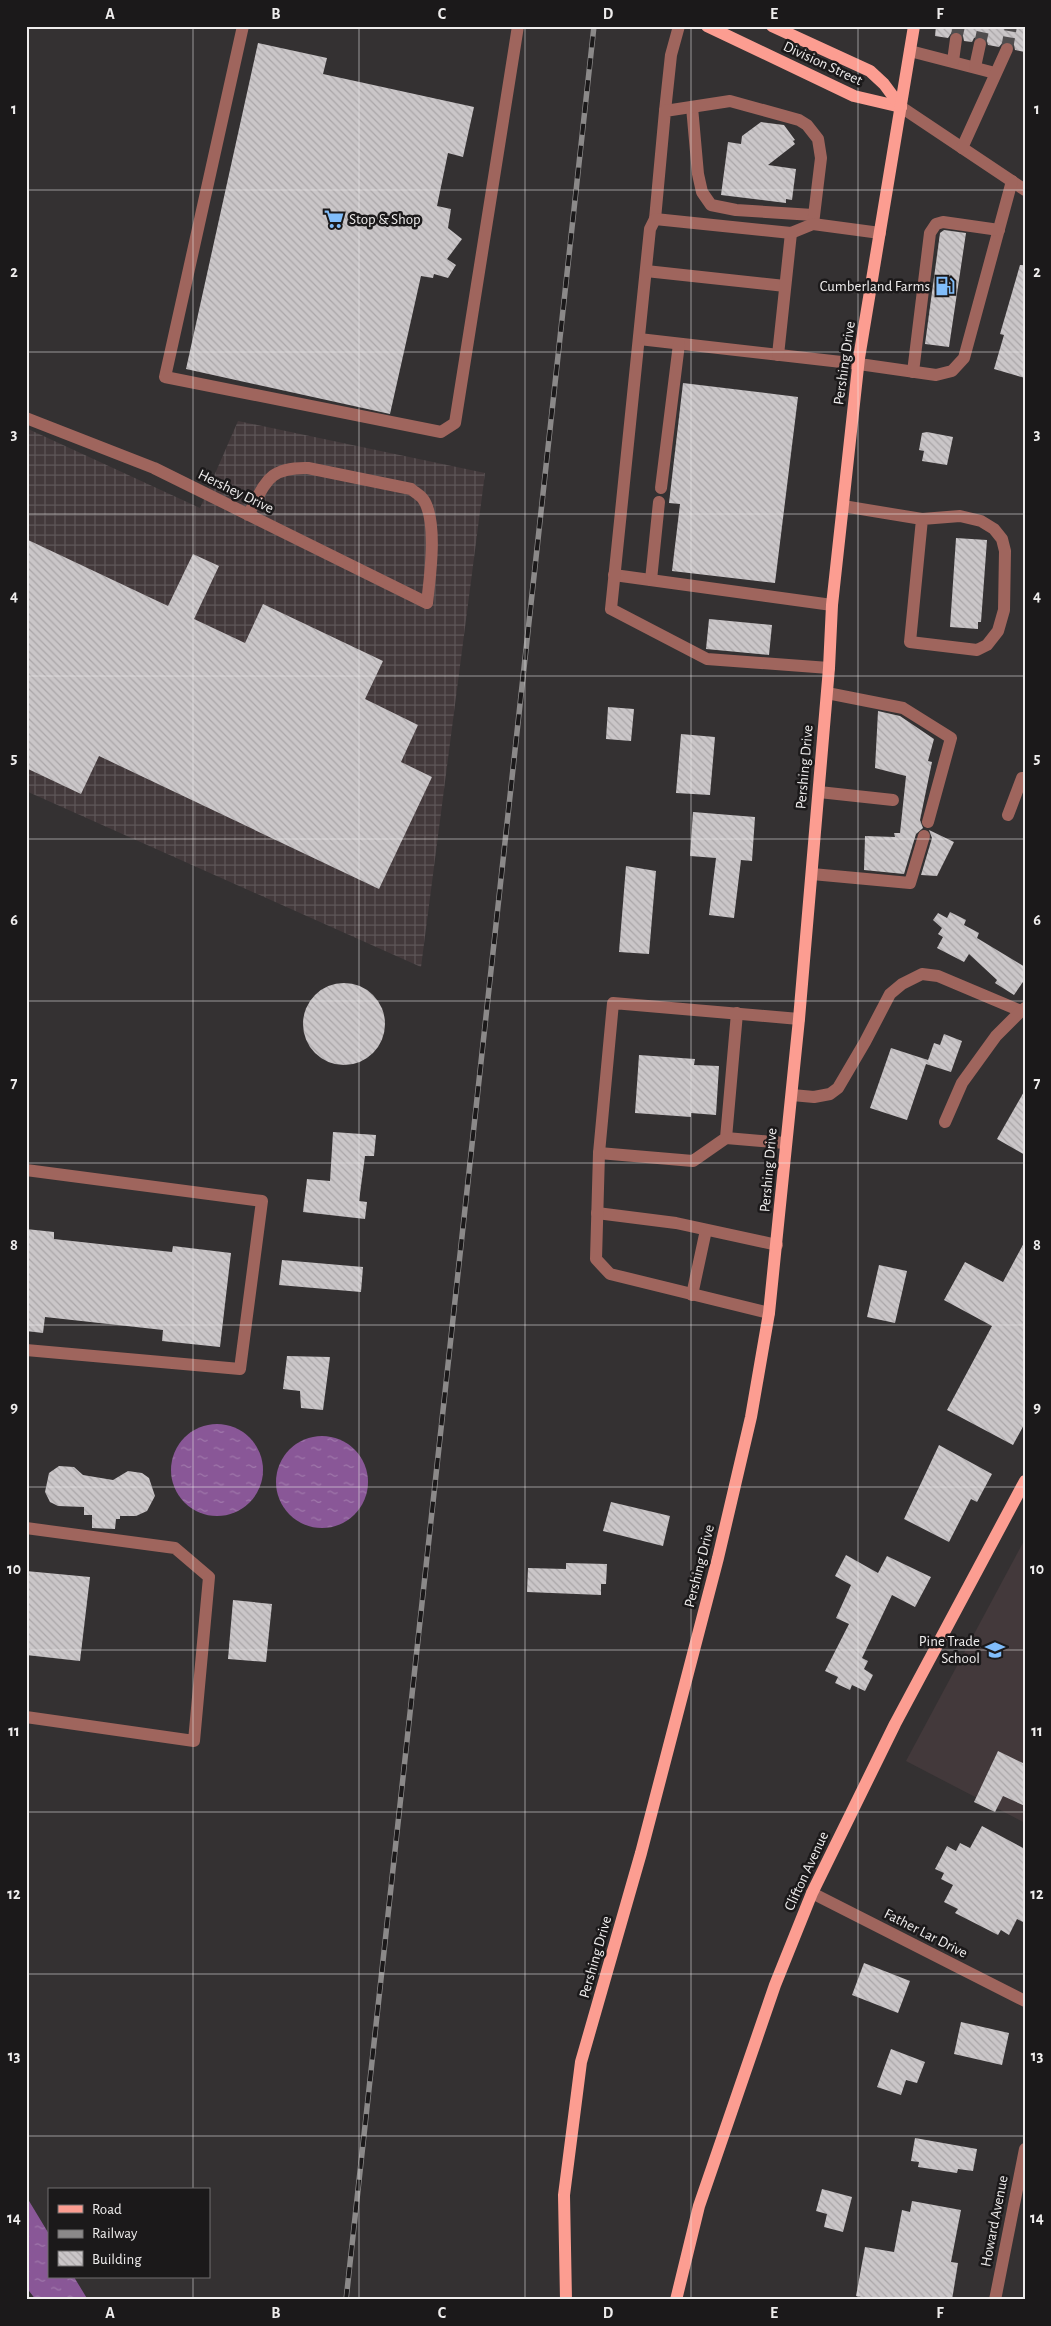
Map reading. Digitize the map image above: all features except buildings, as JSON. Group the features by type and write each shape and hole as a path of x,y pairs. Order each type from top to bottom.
{"main road":[{"name":"Division Street","path":"707,26 854,96 901,106"},
{"name":"Division Street","path":"772,26 870,71 884,84 901,106"},
{"name":"Pershing Drive","path":"566,2300 564,2195 582,2062 648,1825 713,1577 751,1417 769,1313 799,1019 829,668 832,605 843,506 859,364 914,26"},
{"name":"Clifton Avenue","path":"676,2300 699,2206 775,1985 812,1893 895,1724 1025,1481"}],"street":[{"path":"243,26 165,376 441,432 455,423 518,26"},
{"path":"679,26 672,55 665,111 655,219 650,229 611,609 707,659 829,668"},
{"path":"953,61 956,40"},
{"path":"975,67 980,44"},
{"path":"962,148 1007,49"},
{"path":"910,51 995,73"},
{"path":"655,219 791,234 813,220 822,158 818,140 807,125 799,120 730,101 665,111"},
{"name":"Division Street","path":"901,106 1025,190"},
{"path":"692,107 698,174 702,192 711,205 813,220 880,233"},
{"path":"639,339 859,364 936,376 952,371 964,358 1012,181"},
{"path":"913,372 930,233 936,224 943,222 999,230"},
{"path":"778,355 791,234"},
{"path":"646,271 785,286"},
{"path":"661,488 679,344"},
{"name":"Hershey Drive","path":"26,418 154,468 427,603 432,555 428,512 422,498 411,489 308,468 291,468 272,475 248,514"},
{"path":"652,580 659,502"},
{"path":"843,506 922,519 960,516 981,520 994,529 1002,539 1005,551 1004,610 998,631 987,645 977,650 910,642 922,519"},
{"path":"614,575 832,605"},
{"path":"827,693 903,708 951,738 928,822"},
{"path":"1008,816 1022,778 1025,778"},
{"path":"819,792 893,800"},
{"path":"812,874 910,883 924,836"},
{"path":"792,1095 814,1097 830,1094 838,1088 890,994 902,984 922,974 938,976 1023,1009 996,1036 962,1083 945,1122"},
{"path":"769,1313 610,1274 596,1258 599,1153 613,1003 799,1019"},
{"path":"726,1138 737,1013"},
{"path":"599,1153 693,1161 726,1138 785,1143"},
{"path":"26,1170 262,1201 240,1369 26,1350"},
{"path":"597,1213 676,1223 777,1245"},
{"path":"692,1295 706,1230"},
{"path":"26,1528 174,1548 209,1577 194,1741 26,1717"},
{"name":"Father Lar Drive","path":"812,1893 1025,2001"},
{"name":"Howard Avenue","path":"995,2300 1025,2149"}],"shaded area":[{"path":"238,421 485,473 421,967 26,791 26,428 200,508"},
{"name":"Pine Trade School","path":"1025,1539 1025,1823 906,1761"}],"water":[{"path":"217,1424 235,1427 250,1437 260,1452 263,1470 260,1488 250,1503 235,1513 217,1516 199,1513 184,1503 174,1488 171,1470 174,1452 184,1437 199,1427"},
{"path":"322,1436 340,1439 355,1449 365,1464 368,1482 365,1500 355,1515 340,1525 322,1528 304,1525 289,1515 279,1500 276,1482 279,1464 289,1449 304,1439"},
{"path":"26,2196 48,2232 48,2278 75,2278 88,2300 36,2300 26,2287"}],"tunnel":[{"path":"956,39 959,26"},
{"path":"980,44 984,26"},
{"path":"1007,49 1011,26"}],"railway":[{"path":"346,2300 594,26"}],"place":[{"name":"Stop & Shop","path":"334,219"},
{"name":"Cumberland Farms","path":"945,286"},
{"name":"Pine Trade School","path":"995,1650"}]}
